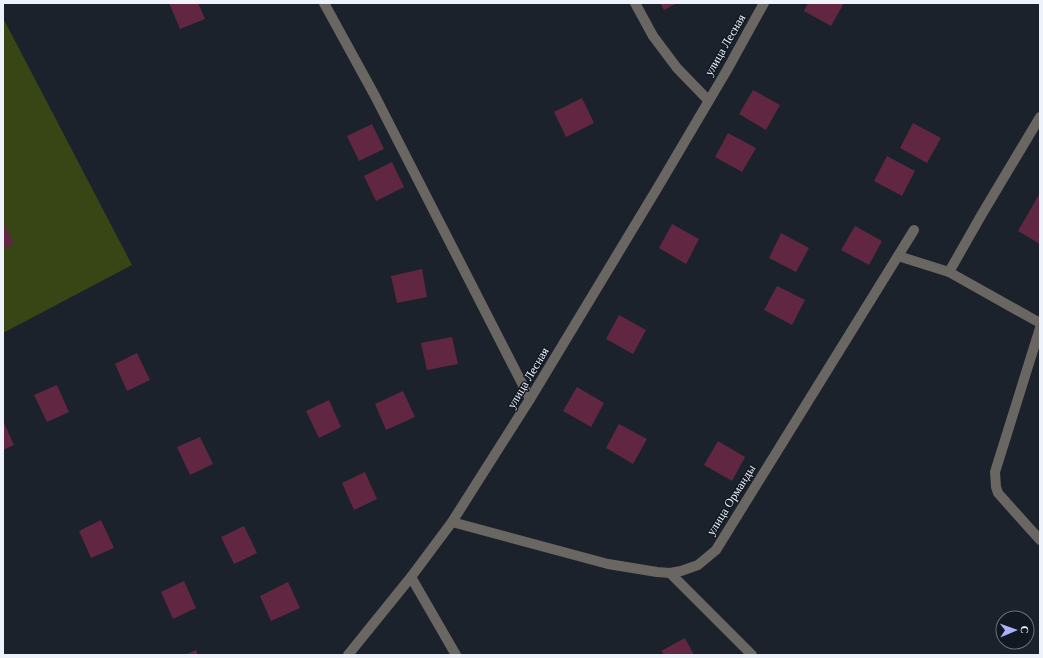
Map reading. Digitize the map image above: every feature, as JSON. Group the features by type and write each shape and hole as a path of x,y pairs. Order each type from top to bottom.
{"street":[{"path":"324,3 375,96 530,399"},
{"name":"улица Лесная","path":"635,3 657,42 677,68 708,100"},
{"name":"улица Лесная","path":"348,655 411,577 452,522 530,399 658,187 727,70 764,3"},
{"path":"949,272 1040,117"},
{"name":"улица Орманды","path":"452,522 608,564 670,573 698,565 716,550 914,230"},
{"path":"898,256 949,272 1040,323"},
{"path":"1040,328 995,472 998,493 1040,540"},
{"path":"670,573 752,655"},
{"path":"411,577 456,655"}],"green space":[{"path":"3,18 132,265 3,333"}],"building":[{"path":"169,3 198,3 205,19 180,29"},
{"path":"660,3 677,3 664,10"},
{"path":"808,3 844,3 831,26 804,11"},
{"path":"753,90 780,105 766,130 739,114"},
{"path":"582,98 594,123 566,137 554,112"},
{"path":"913,123 941,138 927,163 900,148"},
{"path":"372,124 384,149 359,161 347,136"},
{"path":"728,133 756,148 742,172 715,157"},
{"path":"887,156 915,171 902,196 874,181"},
{"path":"392,162 404,187 376,201 364,176"},
{"path":"1040,193 1040,244 1018,231"},
{"path":"3,222 14,243 3,249"},
{"path":"672,224 699,239 686,264 659,248"},
{"path":"855,226 882,241 869,265 841,250"},
{"path":"781,233 809,248 796,272 769,258"},
{"path":"422,269 427,297 397,303 391,276"},
{"path":"777,286 805,300 792,325 764,310"},
{"path":"619,315 646,330 633,354 606,339"},
{"path":"452,337 458,364 427,370 421,343"},
{"path":"137,353 150,380 127,391 115,364"},
{"path":"57,385 69,412 47,422 34,395"},
{"path":"577,387 604,403 591,427 563,411"},
{"path":"403,391 415,417 386,430 375,404"},
{"path":"329,400 341,427 319,438 306,411"},
{"path":"3,421 14,445 3,450"},
{"path":"619,424 647,439 633,464 606,448"},
{"path":"200,437 213,464 190,475 177,447"},
{"path":"718,441 745,457 732,481 704,465"},
{"path":"365,472 377,499 354,510 342,483"},
{"path":"101,520 114,548 91,558 79,531"},
{"path":"244,526 257,553 234,564 221,537"},
{"path":"184,581 196,608 173,619 161,592"},
{"path":"288,582 300,608 271,621 260,596"},
{"path":"685,638 694,655 664,655 661,651"},
{"path":"196,650 198,655 185,655"}]}
